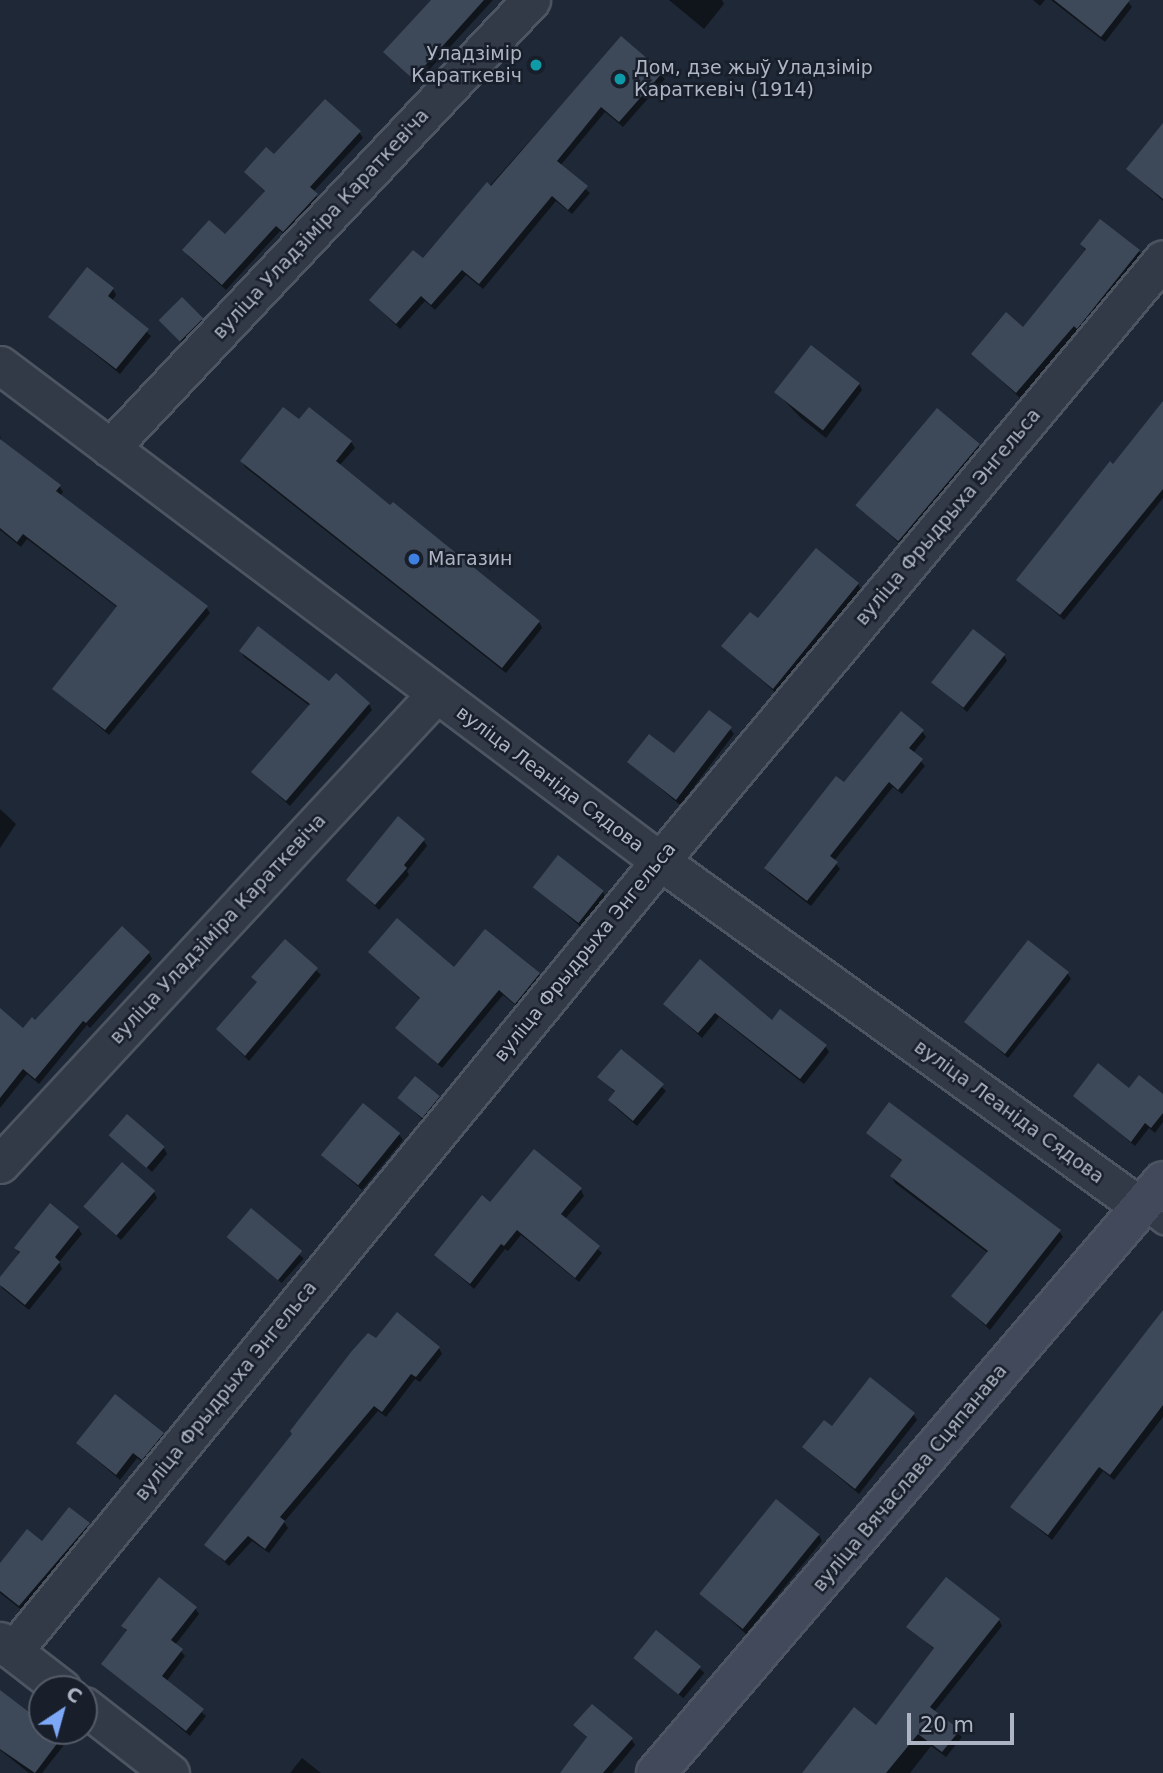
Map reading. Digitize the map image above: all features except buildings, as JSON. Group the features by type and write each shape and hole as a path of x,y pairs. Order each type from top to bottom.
{"main road":[{"name":"вуліца Вячаслава Сцяпанава","path":"656,1773 1156,1204"}],"street":[{"name":"вуліца Уладзіміра Караткевіча","path":"110,447 531,0"},
{"name":"вуліца Фрыдрыха Энгельса","path":"6,1646 1163,259"},
{"name":"вуліца Леаніда Сядова","path":"0,365 660,861 1156,1204"},
{"name":"вуліца Уладзіміра Караткевіча","path":"0,1164 436,694"},
{"path":"6,1646 44,1675"},
{"path":"98,1717 170,1773"}],"place":[{"name":"Уладзімір Караткевіч","path":"536,65"},
{"name":"Дом, дзе жыў Уладзімір Караткевіч (1914)","path":"620,79"},
{"name":"Магазин","path":"414,559"}]}
